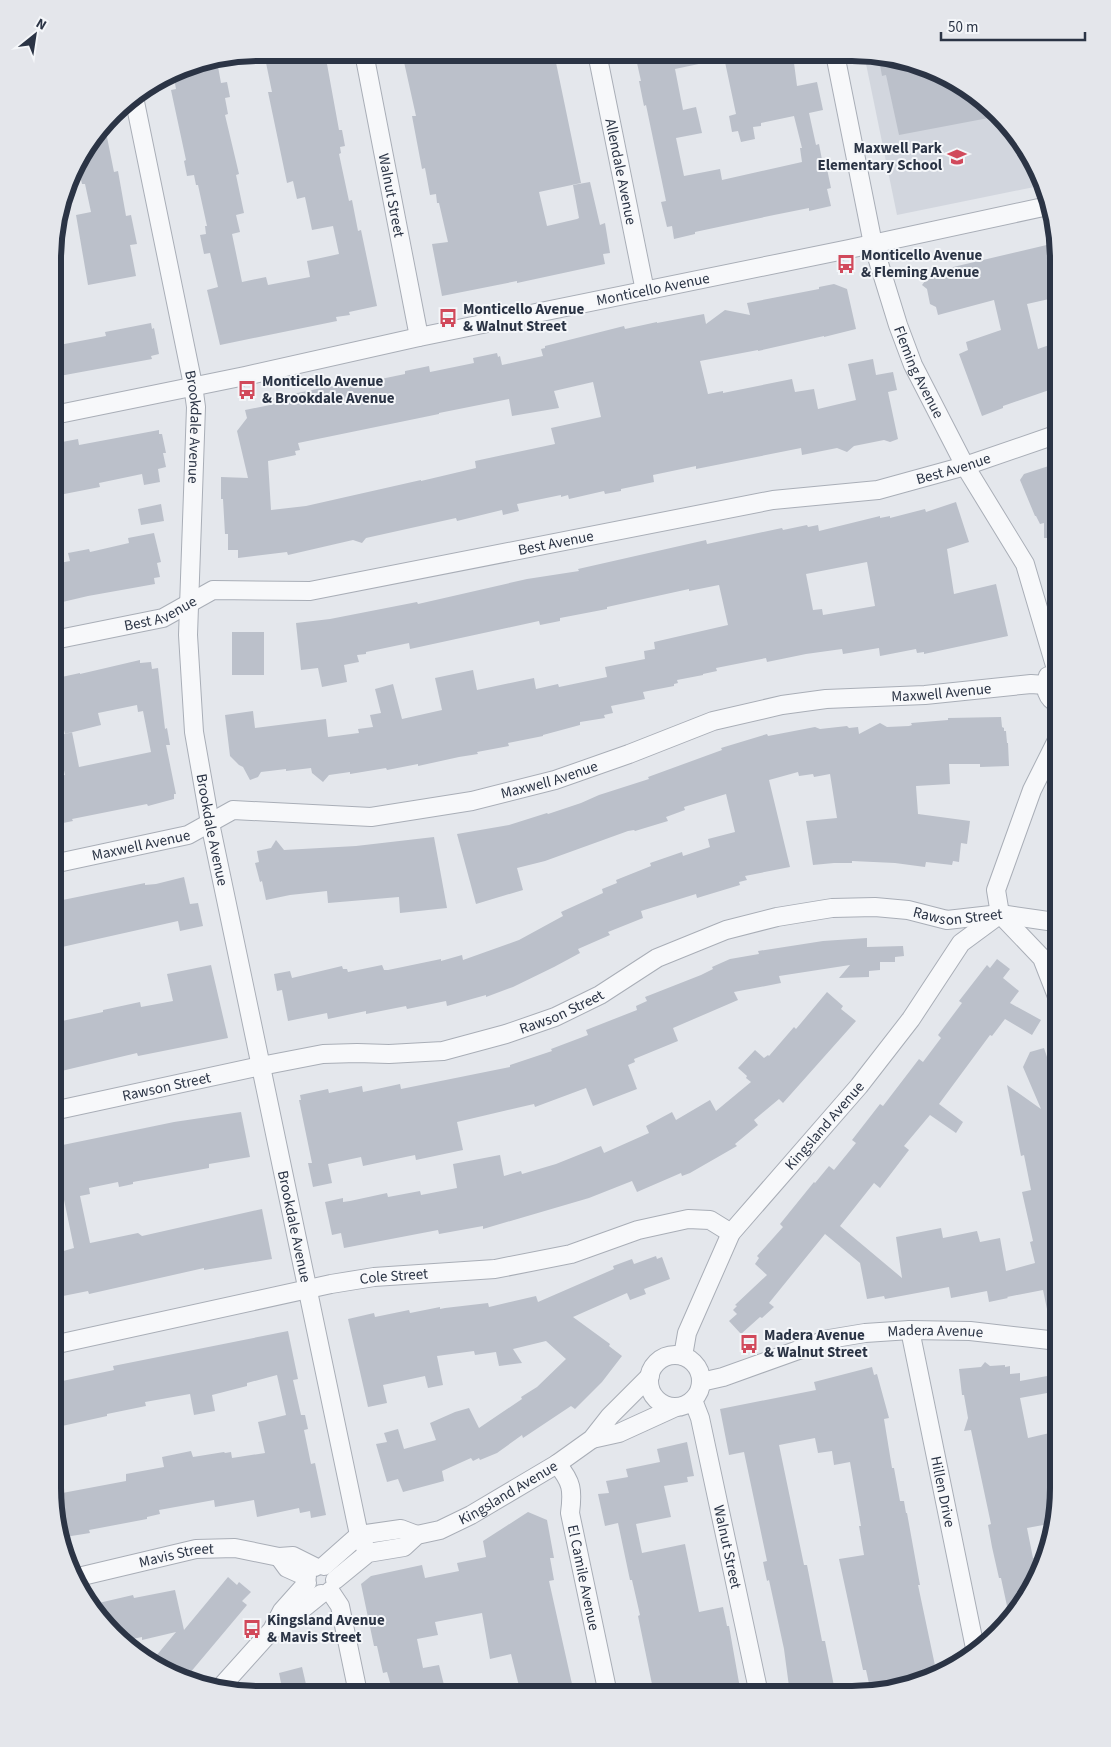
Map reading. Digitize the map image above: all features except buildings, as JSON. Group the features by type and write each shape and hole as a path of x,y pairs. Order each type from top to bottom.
{"street":[{"name":"Walnut Street","path":"366,61 419,338"},
{"name":"Allendale Avenue","path":"598,61 645,291"},
{"name":"Fleming Avenue","path":"836,61 873,244 898,325 913,365 965,466 1025,564 1050,645"},
{"name":"Brookdale Avenue","path":"136,105 196,407 188,635 194,732 210,823 359,1535 368,1553"},
{"name":"Monticello Avenue","path":"61,413 1043,207"},
{"name":"Best Avenue","path":"61,639 163,618 213,590 310,591 773,500 878,490 965,466 1050,437"},
{"path":"1050,674 1046,685 1047,695 1050,698"},
{"name":"Maxwell Avenue","path":"61,862 188,835 233,810 371,817 472,801 555,780 629,754 712,721 782,706 826,699 925,695 1031,684 1046,685"},
{"path":"1050,754 1032,790 996,890 1000,914 1042,958 1050,978"},
{"name":"Rawson Street","path":"61,1109 323,1054 389,1054 443,1050 506,1034 555,1017 600,995 657,958 726,930 777,917 832,908 874,907 908,910 947,920 1000,914 1050,922"},
{"name":"Kingsland Avenue","path":"682,1356 686,1333 730,1232 858,1086 911,1019 961,943 1000,914"},
{"name":"Cole Street","path":"61,1343 374,1277 495,1269 571,1254 638,1230 688,1219 710,1220 730,1232"},
{"name":"Madera Avenue","path":"701,1382 722,1377 829,1339 865,1333 910,1330 970,1332 1050,1340"},
{"name":"Hillen Drive","path":"910,1330 974,1643"},
{"path":"675,1355 682,1356 693,1361 699,1371 701,1382 699,1392 693,1400 676,1407 667,1405 653,1394 650,1376 656,1363 662,1358 675,1355"},
{"name":"Kingsland Avenue","path":"272,1630 290,1619 329,1588 368,1553 404,1547 417,1535 440,1530 471,1515 557,1464 592,1439 610,1416 650,1376"},
{"name":"Walnut Street","path":"693,1400 700,1418 757,1686"},
{"name":"Kingsland Avenue","path":"592,1439 619,1434 676,1407"},
{"name":"El Camile Avenue","path":"557,1464 568,1478 572,1498 570,1513 606,1686"},
{"name":"Kingsland Avenue","path":"225,1683 272,1630 282,1611 313,1573 359,1535 402,1529 417,1535"},
{"name":"Mavis Street","path":"82,1576 196,1549 235,1548 279,1557 293,1556 313,1573"},
{"path":"329,1588 314,1593 310,1589 313,1573 333,1574 329,1588 340,1606 357,1686"}],"shaded area":[{"name":"Maxwell Park Elementary School","path":"866,62 891,65 928,76 972,102 992,119 1009,139 1023,160 1036,187 897,215"}],"place":[{"name":"Maxwell Park Elementary School","path":"957,157"},
{"name":"Monticello Avenue & Fleming Avenue","path":"846,264"},
{"name":"Monticello Avenue & Walnut Street","path":"448,318"},
{"name":"Monticello Avenue & Brookdale Avenue","path":"247,390"},
{"name":"Madera Avenue & Walnut Street","path":"749,1344"},
{"name":"Kingsland Avenue & Mavis Street","path":"252,1629"}]}
